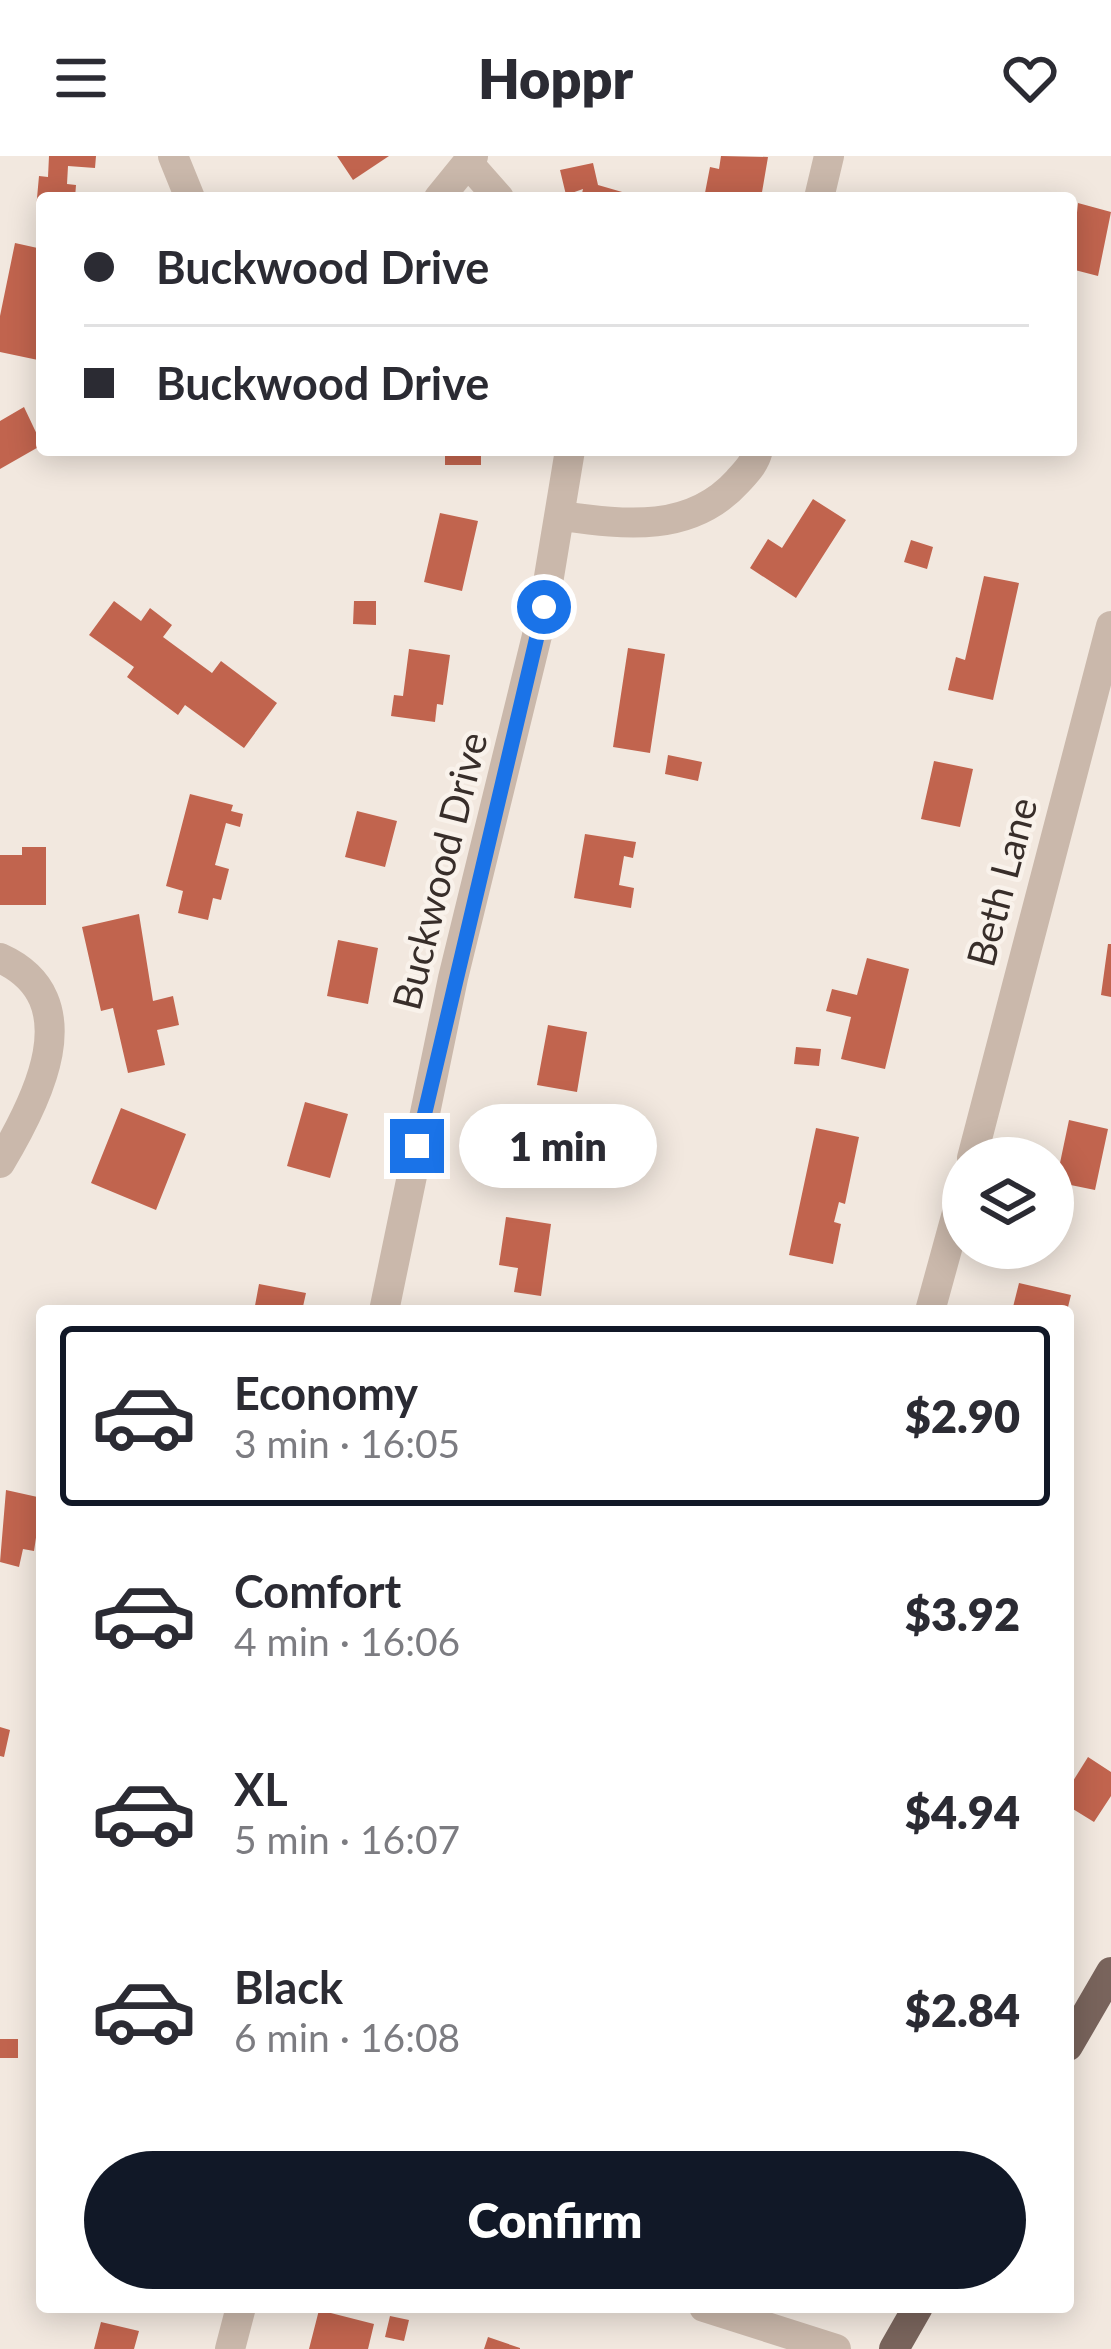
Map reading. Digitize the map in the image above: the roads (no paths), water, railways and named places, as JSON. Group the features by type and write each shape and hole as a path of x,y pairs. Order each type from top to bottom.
{"main road":[{"path":"1074,2036 1111,1972"},
{"path":"894,2349 915,2313"}],"street":[{"path":"173,156 188,192"},
{"path":"820,192 829,156"},
{"path":"444,192 471,160 495,192"},
{"name":"Buckwood Drive","path":"385,1305 448,999 562,516 569,456"},
{"path":"562,516 615,524 674,521 720,500 756,456"},
{"name":"Beth Lane","path":"977,1137 1111,626"},
{"path":"0,958 35,984 50,1026 44,1079 0,1163"},
{"path":"932,1305 942,1267"},
{"path":"230,2349 239,2313"},
{"path":"723,2313 836,2349"}]}
